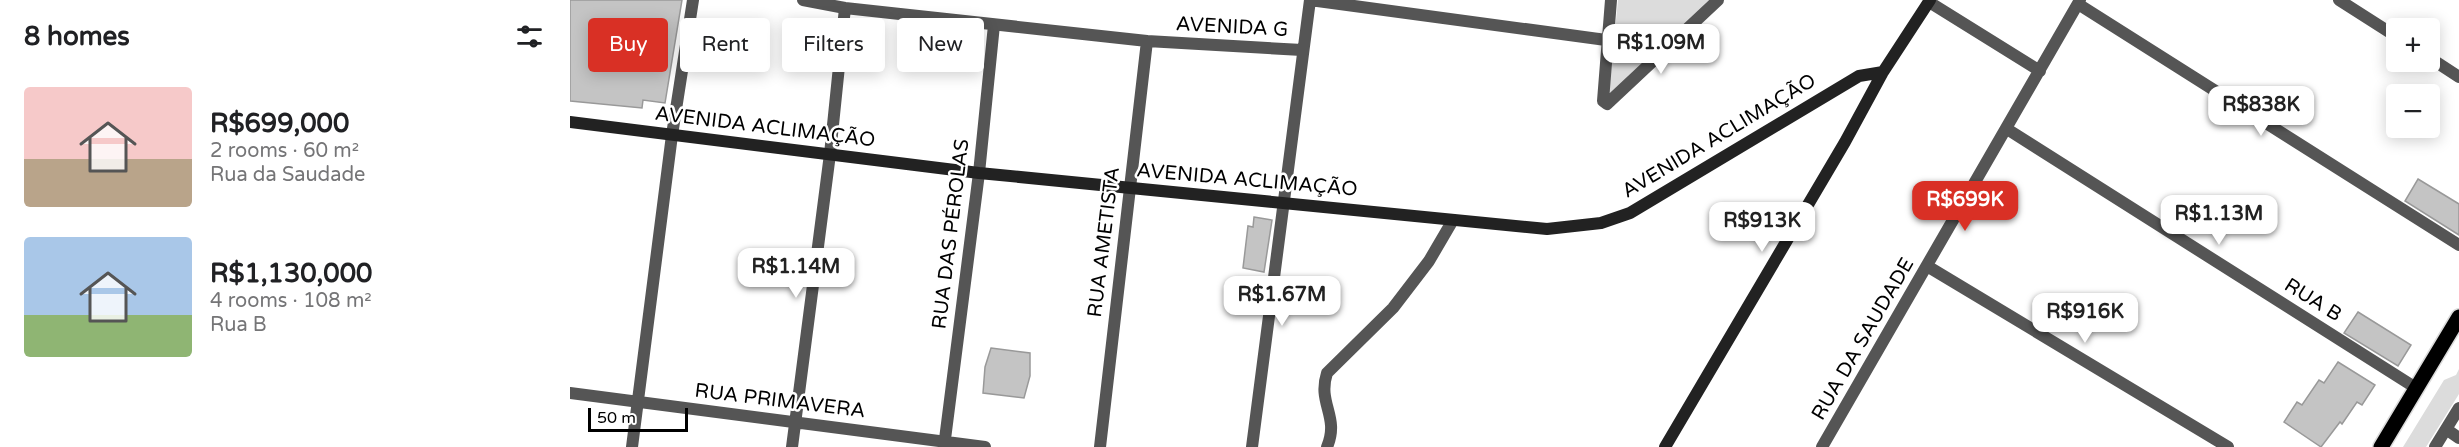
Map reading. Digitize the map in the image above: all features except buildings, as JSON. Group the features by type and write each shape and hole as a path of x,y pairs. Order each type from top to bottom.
{"main road":[{"path":"2381,447 2459,317"}],"street":[{"path":"632,447 672,135 693,0"},
{"name":"AVENIDA G","path":"803,0 844,8 1147,41 1302,50"},
{"path":"1252,447 1310,0 1606,40"},
{"path":"1611,0 1606,40 1603,101 1607,104 1718,0"},
{"path":"2339,0 2386,30"},
{"path":"1665,447 1845,142 1883,72 1929,1 2040,71"},
{"path":"2079,2 2459,246"},
{"name":"RUA DA SAUDADE","path":"1822,447 2079,2"},
{"path":"792,447 830,154 844,8"},
{"name":"RUA DAS PÉROLAS","path":"944,444 979,173 994,25"},
{"name":"RUA AMETISTA","path":"1100,447 1147,41"},
{"path":"2440,65 2459,77"},
{"name":"AVENIDA ACLIMAÇÃO","path":"570,122 979,173 1547,229 1601,223 1630,213 1858,76 1883,72"},
{"name":"RUA B","path":"2007,129 2416,388"},
{"path":"1327,447 1333,434 1332,419 1324,400 1323,386 1327,373 1393,308 1429,261 1453,220"},
{"path":"1927,266 2228,447"},
{"name":"RUA PRIMAVERA","path":"570,393 944,444 985,447"},
{"path":"2435,447 2459,408"},
{"path":"2446,429 2459,438"}],"shaded area":[{"path":"1618,0 1711,0 1608,100"},
{"path":"2459,369 2459,394 2426,447 2403,447 2444,380 2456,375"}]}
